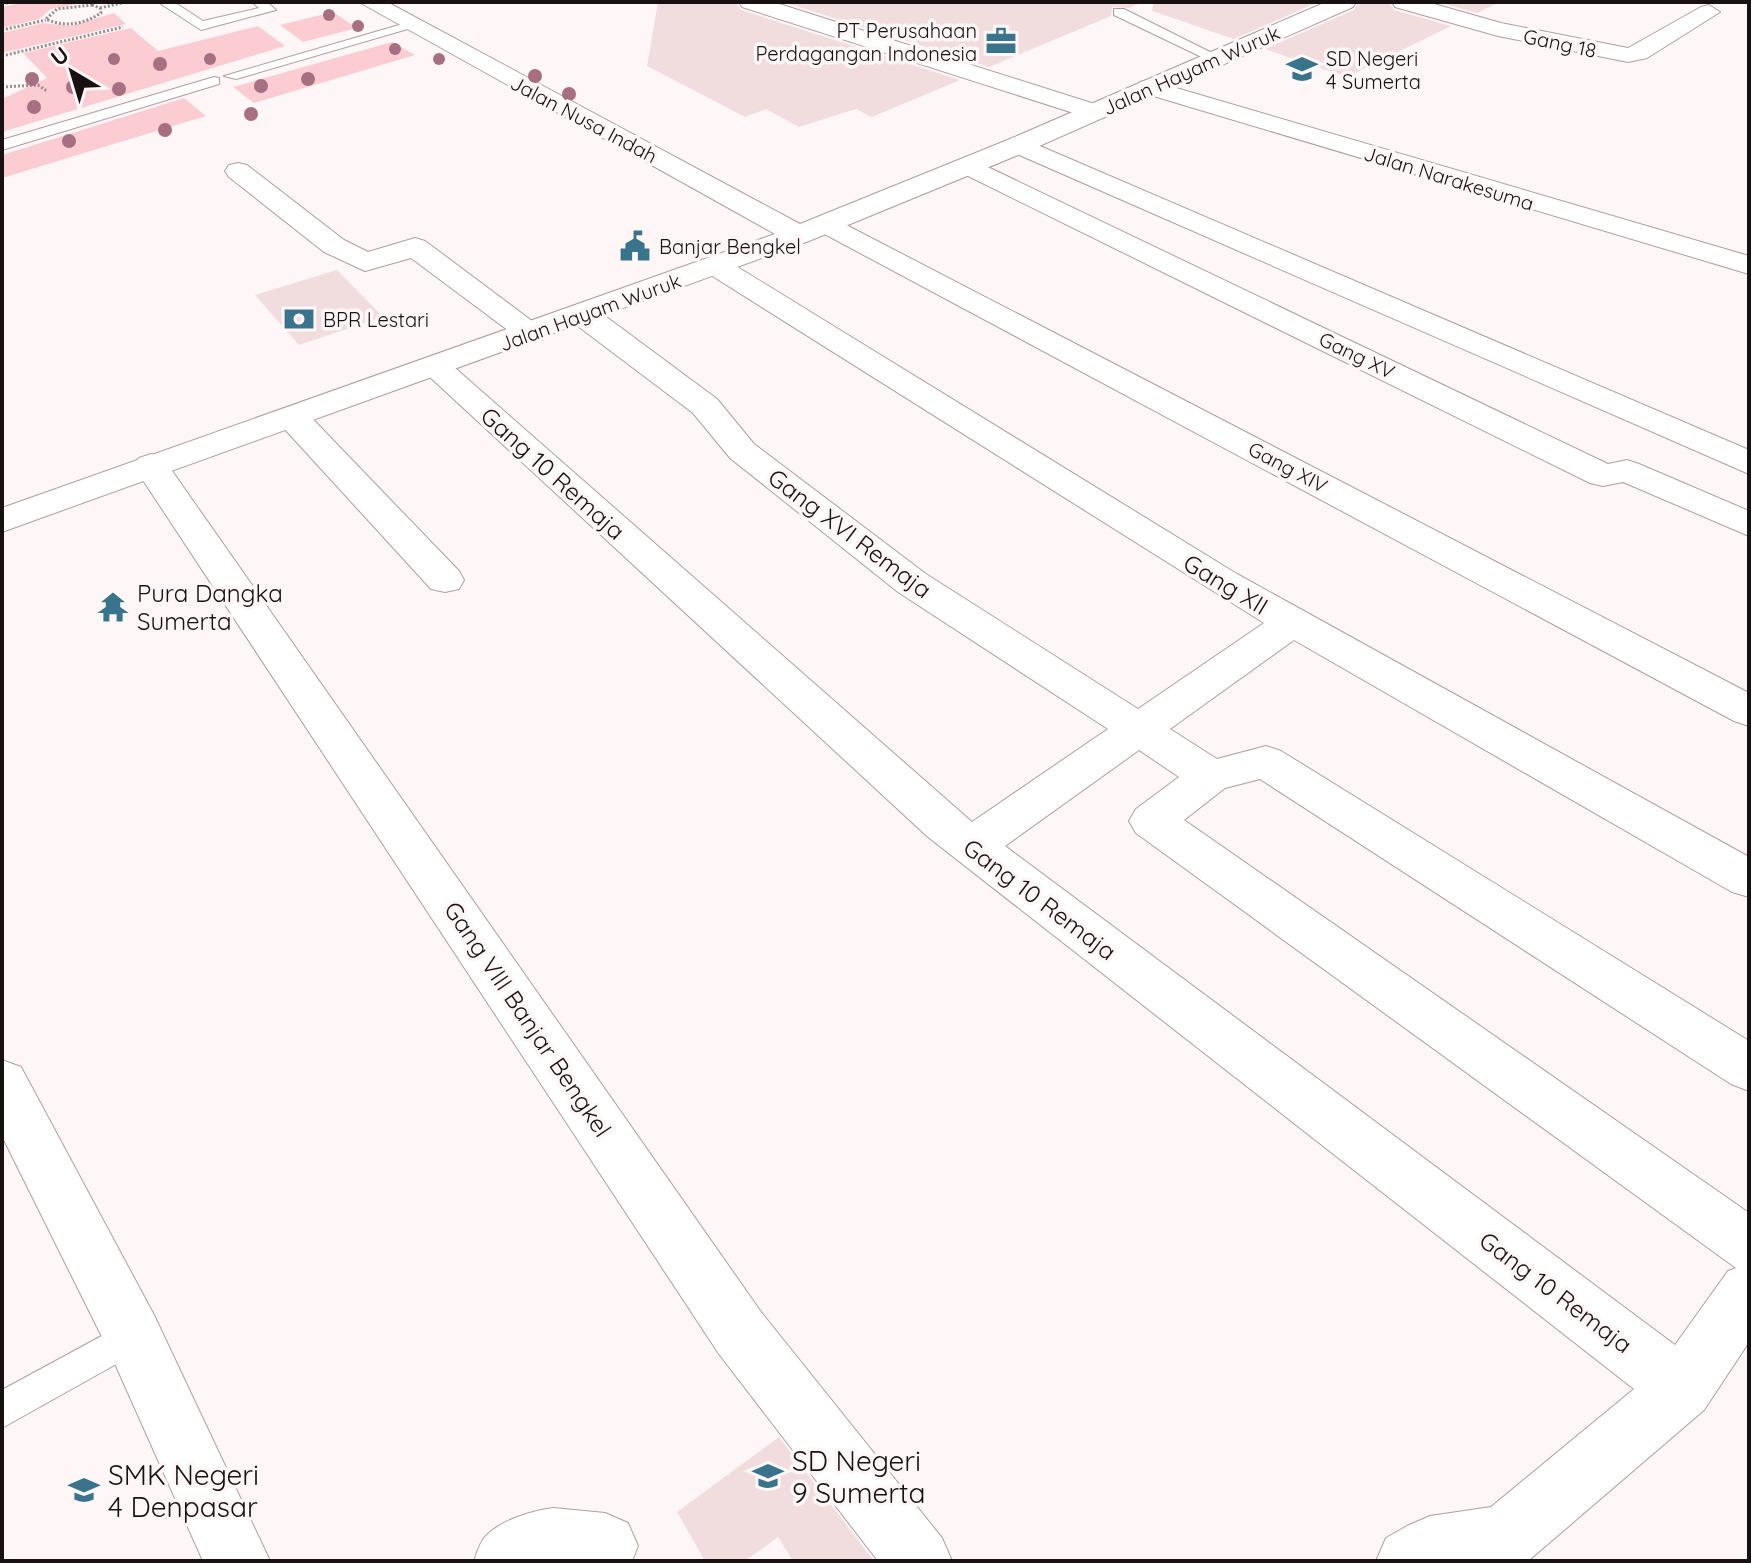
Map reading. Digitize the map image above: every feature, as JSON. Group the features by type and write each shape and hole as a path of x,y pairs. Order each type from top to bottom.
{"street":[{"name":"Jalan Nusa Indah","path":"370,2 411,26 813,230"},
{"path":"750,2 1095,112"},
{"name":"Jalan Hayam Wuruk","path":"2,521 813,230 1019,145 1345,2"},
{"name":"Gang 18","path":"1403,2 1498,29 1628,55 1639,53 1709,12"},
{"name":"Jalan Narakesuma","path":"1149,87 1749,265"},
{"path":"1019,145 1749,463"},
{"name":"Gang XV","path":"969,166 1603,475 1627,471 1749,525"},
{"path":"238,171 334,246 365,262 415,247 532,333"},
{"name":"Gang XIV","path":"813,230 1749,711"},
{"name":"Gang XII","path":"716,266 1291,623 1749,879"},
{"name":"Gang XVI Remaja","path":"582,314 705,406 742,451 912,583 1211,776"},
{"name":"Gang 10 Remaja","path":"435,367 944,825 1682,1388"},
{"path":"292,417 445,580"},
{"name":"Gang VIII Banjar Bengkel","path":"151,465 740,1333 919,1561"},
{"path":"987,835 1291,623"},
{"path":"1749,1068 1266,762 1211,776 1152,821 1749,1246"},
{"path":"2,1083 133,1336 237,1561"},
{"path":"1409,1561 1430,1549 1505,1538 1682,1388 1749,1291"},
{"path":"507,1561 528,1544 542,1540 605,1546"}],"lane":[{"path":"165,2 201,26 269,10 259,2"},
{"path":"1119,12 1215,58"},
{"path":"231,76 411,26"},
{"path":"2,145 214,81"},
{"path":"2,1410 133,1336"}],"path":[{"path":"2,4 12,2"},
{"path":"47,20 52,12 71,6 100,8 126,2"},
{"path":"2,30 47,20 58,24 81,22 98,16 100,8"},
{"path":"2,56 123,27"}],"shaded area":[{"path":"25,2 87,2 51,9 39,19 2,28 2,7"},
{"path":"333,12 357,28 303,42 280,25"},
{"path":"114,13 126,24 2,53 2,33 43,23 71,26"},
{"path":"258,26 285,46 2,132 2,99 47,78 23,53 131,28 158,51"},
{"path":"392,42 415,55 254,103 233,87"},
{"path":"184,98 206,116 2,178 2,155"}],"building":[{"path":"658,2 736,2 741,10 960,80 872,117 856,109 799,127 766,109 745,117 647,66"},
{"path":"783,2 1143,2 1129,8 1112,7 1111,16 989,67"},
{"path":"1154,2 1318,2 1234,39 1152,11"},
{"path":"1359,2 1389,2 1394,10 1451,26 1347,77 1265,49 1354,10"},
{"path":"1438,2 1500,2 1477,13"},
{"path":"337,270 383,317 299,345 255,295"},
{"path":"779,1437 874,1561 793,1561 778,1537 745,1561 705,1561 677,1512"}],"place":[{"name":"PT Perusahaan Perdagangan Indonesia","path":"1001,41"},
{"name":"SD Negeri 4 Sumerta","path":"1302,69"},
{"name":"Banjar Bengkel","path":"635,246"},
{"name":"BPR Lestari","path":"299,319"},
{"name":"Pura Dangka Sumerta","path":"113,607"},
{"name":"SD Negeri 9 Sumerta","path":"768,1476"},
{"name":"SMK Negeri 4 Denpasar","path":"84,1490"}]}
